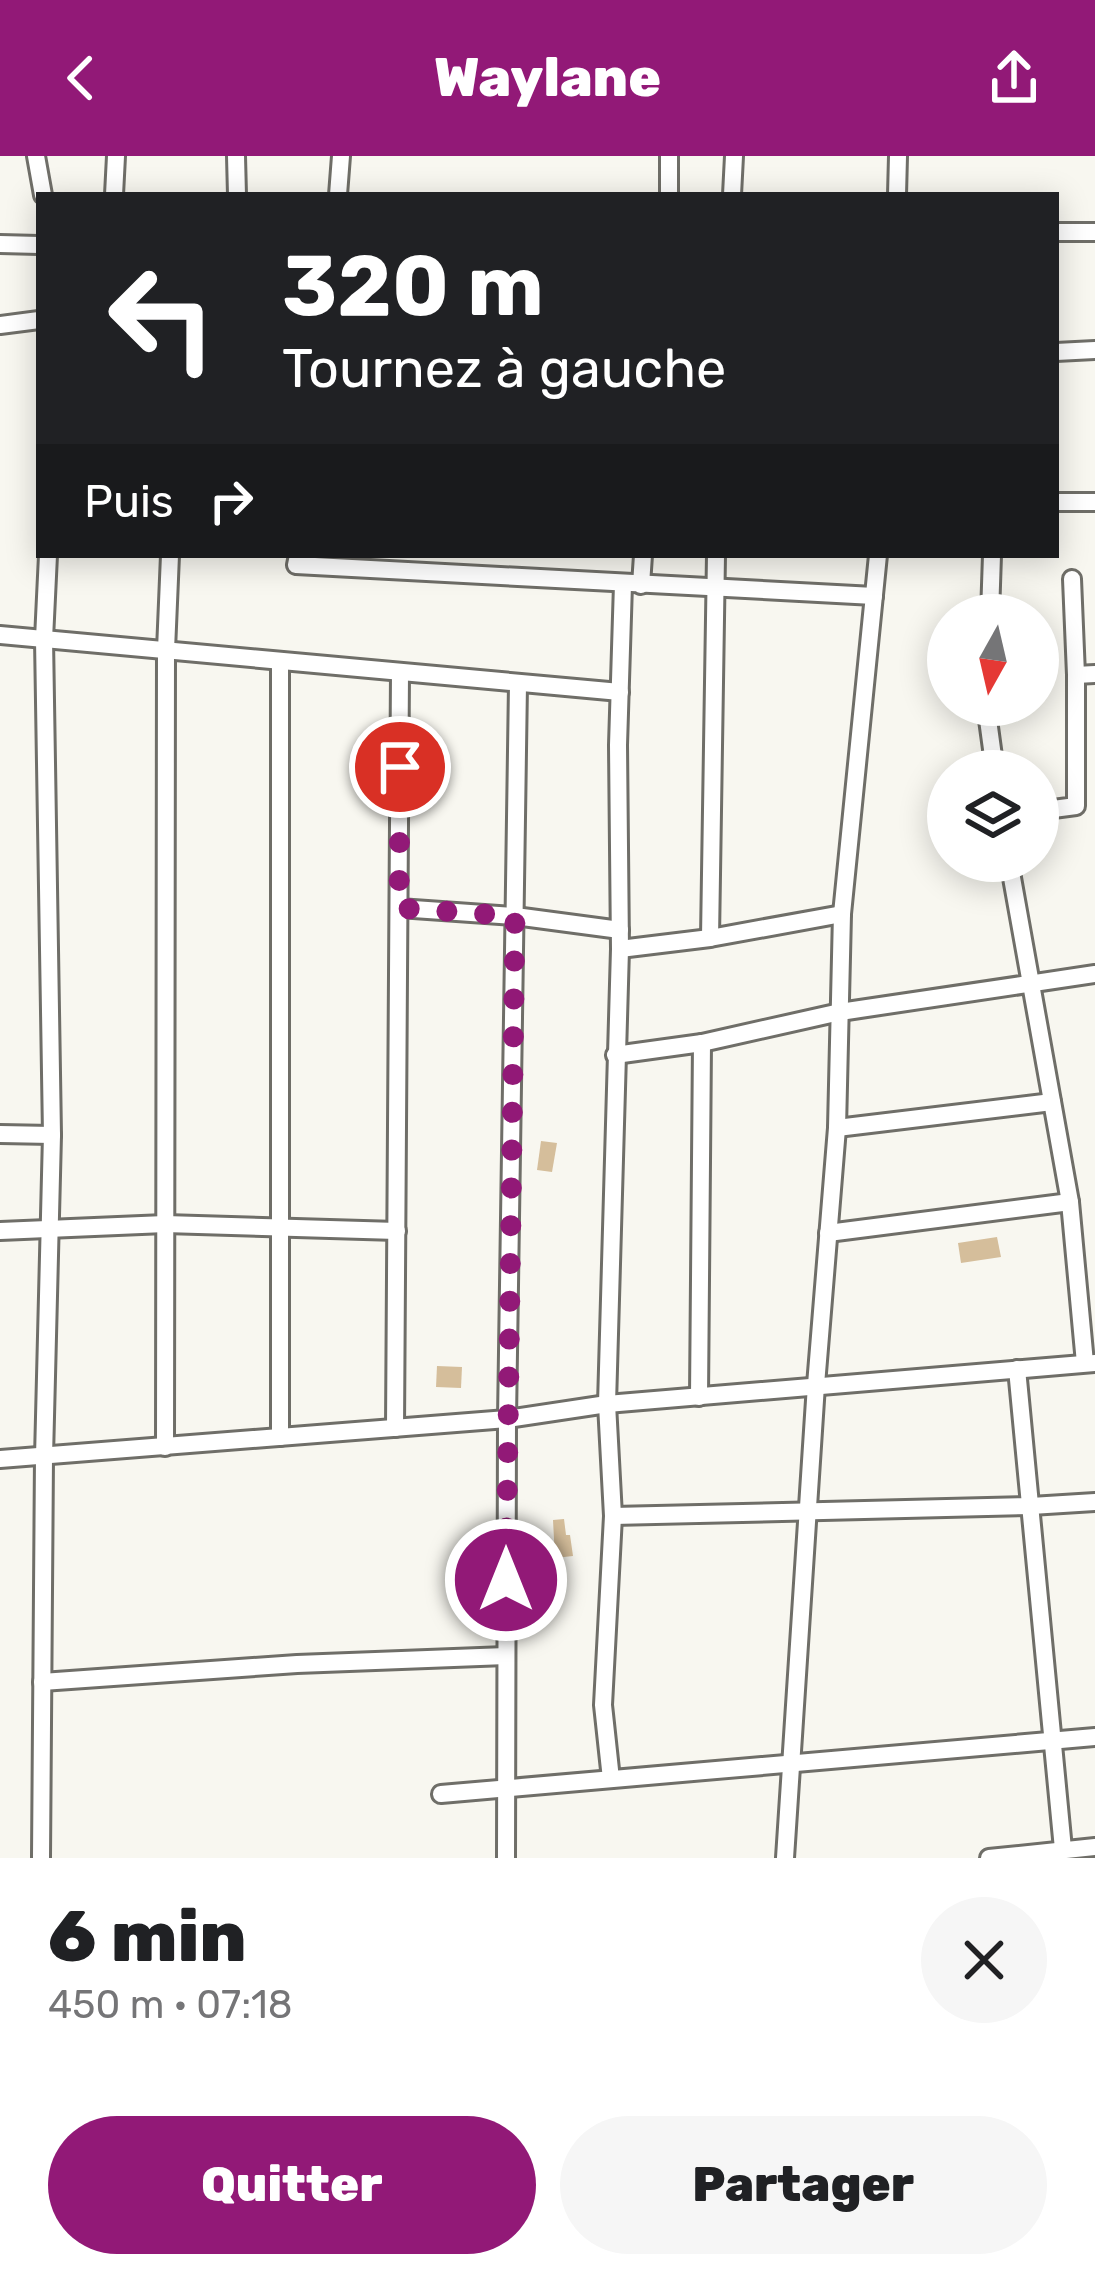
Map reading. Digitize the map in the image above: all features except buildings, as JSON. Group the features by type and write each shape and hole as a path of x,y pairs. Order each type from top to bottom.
{"street":[{"path":"36,156 42,192"},
{"path":"114,192 116,156"},
{"path":"236,156 237,192"},
{"path":"338,192 341,156"},
{"path":"669,156 669,192"},
{"path":"732,192 734,156"},
{"path":"897,192 898,156"},
{"path":"1059,232 1095,232"},
{"path":"0,244 36,245"},
{"path":"0,325 36,320"},
{"path":"1059,352 1095,350"},
{"path":"1059,502 1095,502"},
{"path":"40,1858 52,1135 44,639 48,558"},
{"path":"165,1447 170,558"},
{"path":"297,558 296,565 874,596"},
{"path":"611,1780 603,1706 613,1516 607,1404 620,940 620,692 632,585 643,558"},
{"path":"710,938 716,558"},
{"path":"785,1858 815,1385 837,1128 842,914 878,558"},
{"path":"991,594 992,558"},
{"path":"1059,808 1076,806 1086,674 1072,579"},
{"path":"0,635 620,692"},
{"path":"280,661 280,1437"},
{"path":"395,1428 400,673"},
{"path":"506,1858 506,1419 518,684"},
{"path":"0,1459 506,1419 607,1404 1090,1363 1070,1202 1013,882"},
{"path":"399,908 515,916 620,940 710,938 842,914"},
{"path":"615,1055 702,1043 840,1012 1095,974"},
{"path":"699,1396 702,1043"},
{"path":"837,1128 1052,1102"},
{"path":"0,1134 52,1135"},
{"path":"827,1233 1070,1202"},
{"path":"0,1231 165,1224 397,1231"},
{"path":"1017,1369 1063,1850"},
{"path":"613,1516 1095,1502"},
{"path":"42,1682 297,1664 506,1656"},
{"path":"441,1794 1095,1737"},
{"path":"989,1858 1095,1847"}],"route":[{"path":"400,767 399,908 515,916 506,1580"}]}
